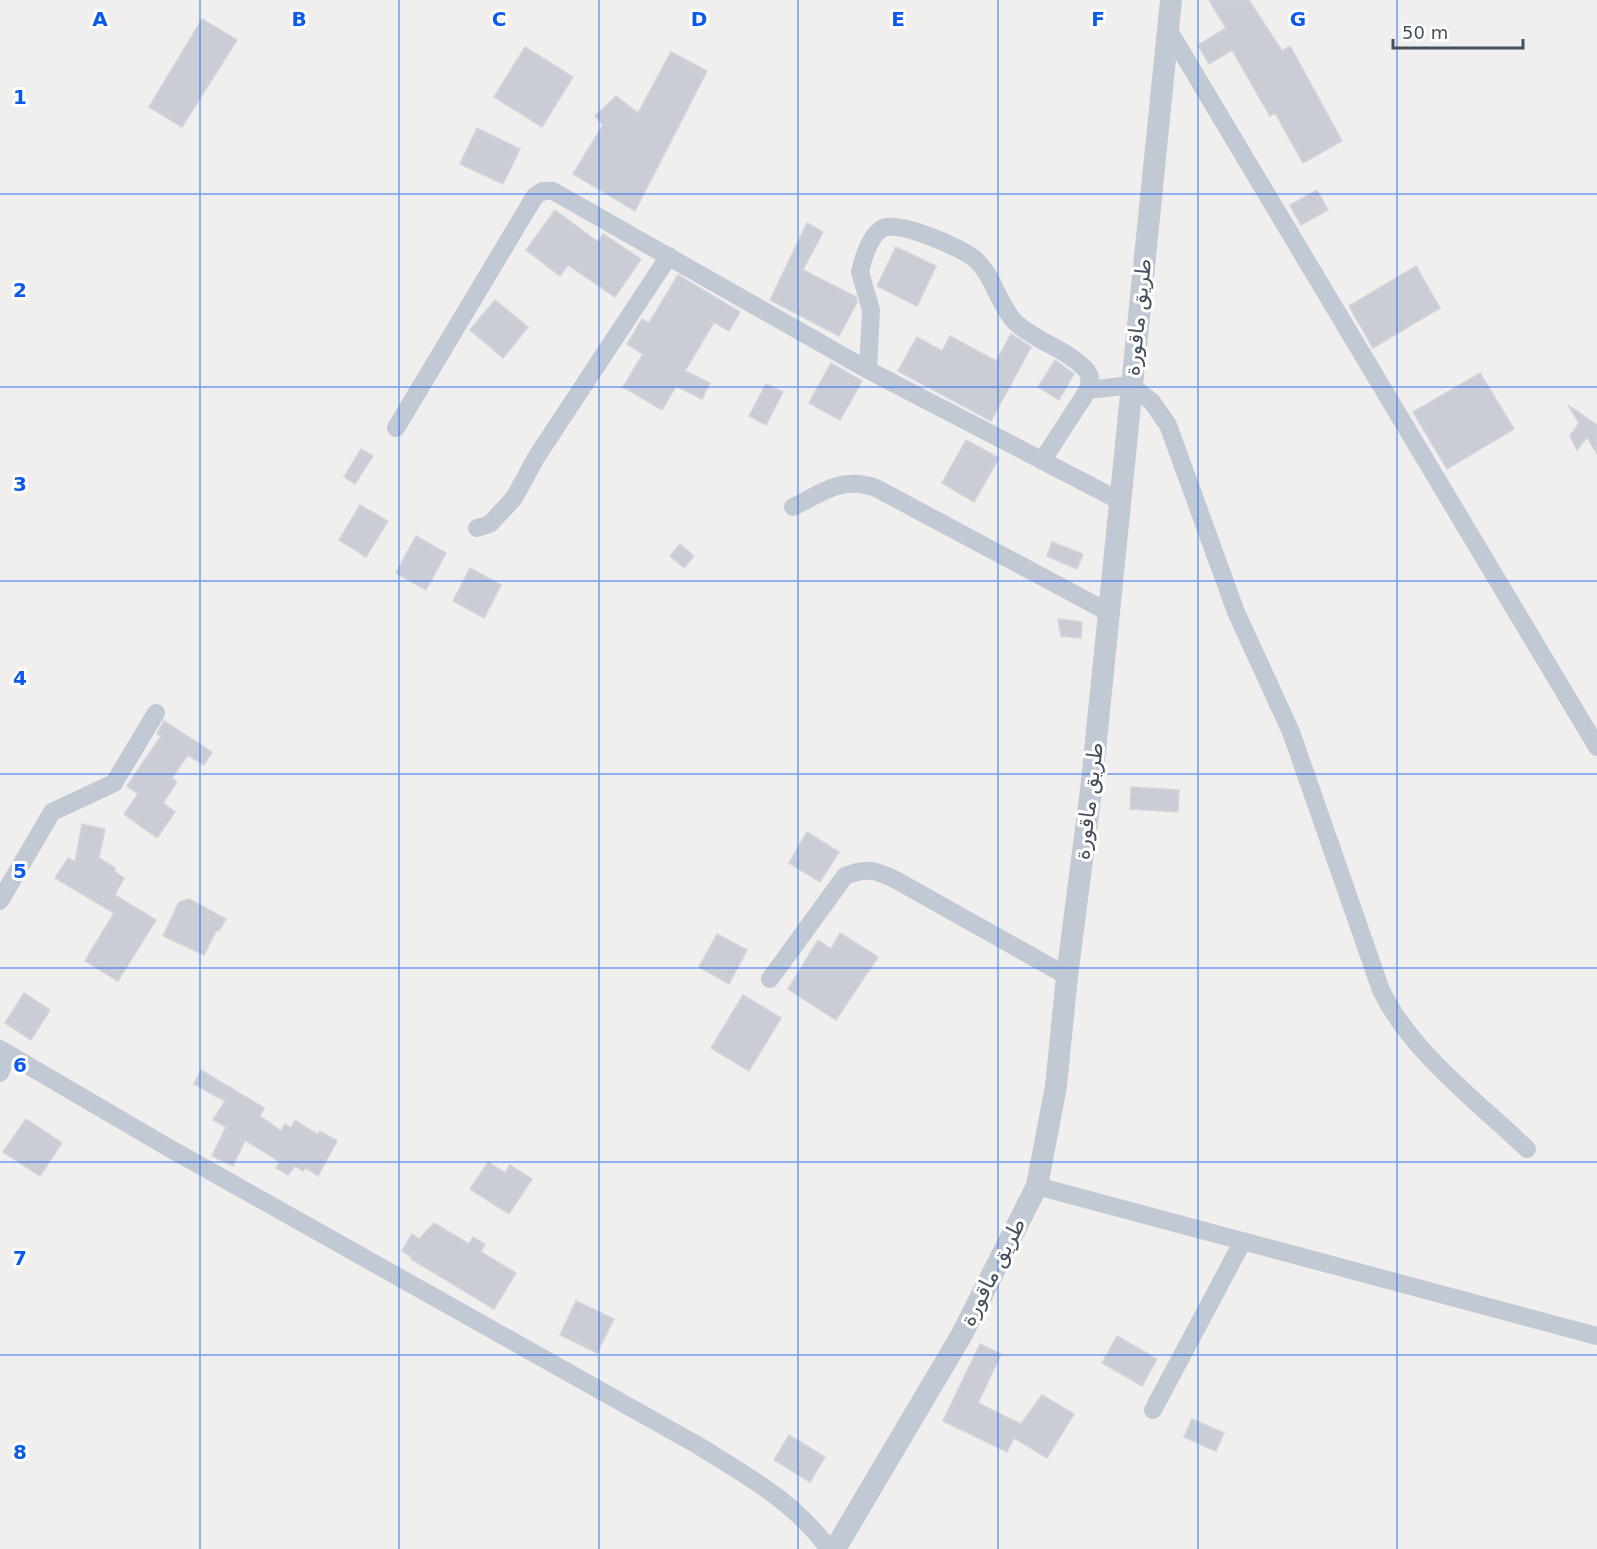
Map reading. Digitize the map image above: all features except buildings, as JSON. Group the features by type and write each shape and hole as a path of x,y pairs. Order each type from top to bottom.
{"street":[{"name":"طريق ماقورة","path":"835,1549 961,1335 1037,1186 1056,1086 1067,976 1091,790 1171,0"},
{"path":"1168,29 1597,747"},
{"path":"396,428 535,196 543,191 554,191 868,370 1120,501"},
{"path":"868,370 871,310 860,272 877,232 884,227 895,225 949,244 975,259 985,271 1014,321 1087,371 1090,377 1088,390 1042,460"},
{"path":"477,528 490,524 514,498 537,456 669,256"},
{"path":"1088,390 1131,385 1152,402 1168,425 1236,612 1291,732 1389,1008 1408,1035 1527,1149"},
{"path":"793,507 837,485 858,482 876,488 1108,612"},
{"path":"0,901 52,812 114,783 156,713"},
{"path":"770,979 846,876 862,869 877,871 896,880 1067,976"},
{"path":"0,1073 4,1052 169,1148 699,1446 782,1499 802,1516 829,1549"},
{"path":"1037,1186 1597,1336"},
{"path":"1153,1410 1243,1240"}]}
